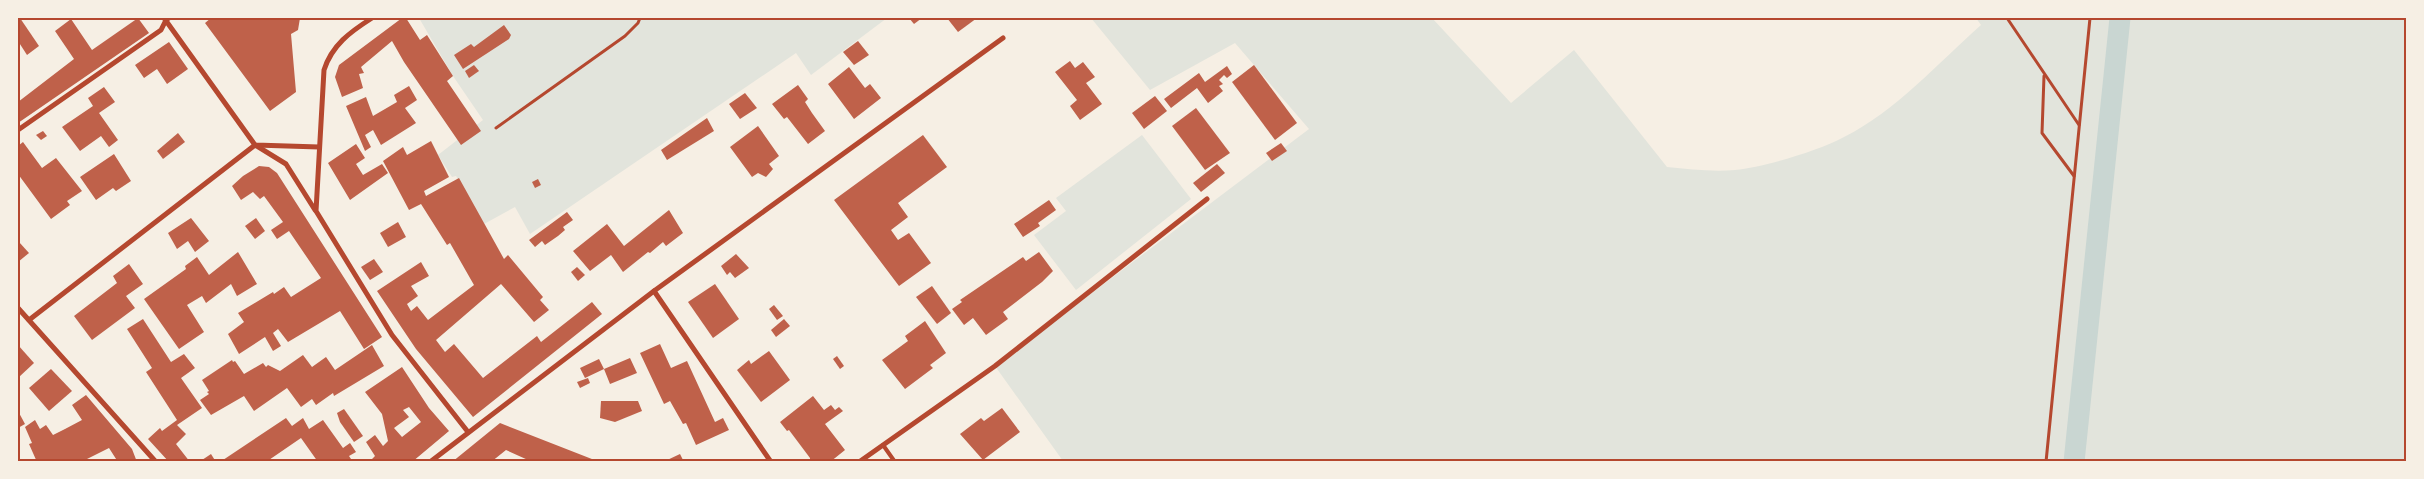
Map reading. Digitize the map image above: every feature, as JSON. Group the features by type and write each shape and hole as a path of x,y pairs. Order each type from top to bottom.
{"street":[{"path":"18,130 161,30 166,18"},
{"path":"166,18 255,145 286,164 392,334 468,432"},
{"path":"316,211 324,70 328,56 336,45 372,18"},
{"path":"430,462 654,291 1003,38"},
{"path":"29,320 255,145 319,147"},
{"path":"859,462 995,366 1207,199"},
{"path":"654,291 771,462"},
{"path":"18,308 156,462"}],"lane":[{"path":"883,445 895,462"}],"path":[{"path":"496,128 624,36 638,23 640,18"},
{"path":"2007,18 2079,126"},
{"path":"2046,462 2090,18"},
{"path":"2044,76 2042,133 2074,176"}],"shaded area":[{"path":"419,18 887,18 811,75 796,53 530,234 515,207 484,224 456,176 452,177 438,155 483,120 453,76"},
{"path":"1091,18 1432,18 1511,103 1574,50 1667,167 1718,171 1761,166 1791,158 1820,148 1863,126 1916,86 1981,25 1976,18 2406,18 2406,461 1063,461 995,366 1309,129 1235,43 1150,90"},
{"path":"1142,135 1191,199 1076,290 1034,235 1066,211 1056,198"}],"building":[{"path":"18,18 20,18 39,46 27,55 18,41"},
{"path":"138,18 149,33 18,123 18,102 74,59 55,31 71,19 92,50"},
{"path":"211,18 300,18 298,30 291,34 296,92 270,111 205,23"},
{"path":"402,18 406,18 420,40 427,35 453,76 447,81 481,131 461,145 404,62 392,41 361,67 364,73 359,74 363,88 342,97 335,77 339,65"},
{"path":"909,18 922,18 914,24"},
{"path":"947,18 977,18 958,32"},
{"path":"504,25 511,35 509,39 463,69 454,55 471,44 474,47"},
{"path":"858,41 869,55 854,65 843,52"},
{"path":"169,42 188,69 167,84 157,69 144,78 135,65"},
{"path":"1070,61 1075,68 1083,62 1095,77 1086,83 1102,104 1080,120 1070,106 1077,100 1055,72"},
{"path":"474,65 479,71 469,78 465,71"},
{"path":"1254,65 1297,123 1275,140 1232,82"},
{"path":"1227,66 1232,74 1227,78 1224,75 1219,80 1223,84 1219,86 1223,91 1208,103 1197,88 1171,108 1164,99 1199,73 1205,82"},
{"path":"849,67 865,88 870,84 881,98 854,119 828,84"},
{"path":"798,85 808,99 805,102 825,131 808,144 787,117 784,119 772,104"},
{"path":"409,86 417,100 405,108 416,123 381,145 373,130 365,135 371,147 365,151 346,106 366,97 373,116 397,102 394,95"},
{"path":"104,87 115,102 99,113 118,140 109,147 101,136 80,151 62,127 93,106 88,98"},
{"path":"745,93 757,108 740,119 729,104"},
{"path":"1155,96 1167,111 1144,129 1132,113"},
{"path":"1196,108 1230,153 1205,170 1172,126"},
{"path":"707,118 714,131 667,160 661,150"},
{"path":"758,126 779,156 769,164 773,169 766,177 758,173 752,177 730,147"},
{"path":"43,131 47,136 41,140 36,135"},
{"path":"178,133 185,142 163,159 157,151"},
{"path":"923,135 947,167 898,203 908,217 891,230 898,240 909,233 931,263 899,286 834,200"},
{"path":"431,141 449,177 424,191 426,196 459,178 504,259 508,255 543,297 540,300 549,310 534,322 501,284 436,340 445,352 454,344 483,378 537,336 541,342 592,302 602,314 473,417 416,349 377,291 421,262 429,276 411,286 418,296 407,304 411,311 417,306 428,320 474,285 450,243 447,245 421,204 409,210 383,161 403,147 407,155"},
{"path":"23,142 42,168 56,158 82,191 67,201 70,205 51,219 18,174 18,146"},
{"path":"1281,143 1287,151 1272,161 1266,153"},
{"path":"356,144 365,158 356,164 363,175 382,164 388,173 350,200 328,163"},
{"path":"114,154 131,181 116,191 113,188 96,200 80,177"},
{"path":"1217,164 1225,173 1201,192 1193,183"},
{"path":"259,166 269,167 277,173 382,337 364,349 340,311 288,342 278,329 273,333 281,346 273,351 265,337 239,354 228,334 244,322 238,313 284,287 291,297 321,278 289,231 277,239 271,230 283,222 264,196 260,199 253,192 241,200 232,186"},
{"path":"538,179 541,185 535,188 532,182"},
{"path":"1049,200 1056,210 1038,223 1040,226 1023,237 1014,224"},
{"path":"669,210 683,233 666,246 663,242 623,272 611,255 590,271 573,251 607,224 624,246"},
{"path":"567,212 573,220 563,227 565,230 545,245 542,241 535,247 529,240"},
{"path":"191,218 209,241 195,252 188,241 177,249 168,233"},
{"path":"256,218 265,231 255,239 245,226"},
{"path":"398,222 406,237 388,247 380,233"},
{"path":"19,242 29,253 18,262 18,244"},
{"path":"238,252 257,284 237,296 231,284 206,303 202,296 187,305 204,332 179,349 144,299 186,269 185,266 197,257 209,275"},
{"path":"1039,252 1053,271 1042,282 1003,312 1008,319 986,335 973,318 964,325 952,309 962,302 960,300 1023,257 1026,261"},
{"path":"736,254 749,268 735,278 730,272 727,275 721,266"},
{"path":"374,259 383,272 370,280 361,267"},
{"path":"129,264 143,284 126,296 135,308 92,340 74,316 117,283 113,276"},
{"path":"577,267 585,275 578,281 571,272"},
{"path":"715,284 739,319 713,338 688,302"},
{"path":"932,286 951,313 937,324 916,297"},
{"path":"774,305 783,316 777,320 769,309"},
{"path":"143,319 171,362 184,354 195,368 181,378 202,408 177,425 186,434 176,444 190,462 169,462 148,439 160,428 162,431 177,420 146,372 152,368 127,329"},
{"path":"784,319 790,326 776,337 771,330"},
{"path":"925,321 946,353 930,365 933,368 905,389 882,360 908,341 905,336"},
{"path":"660,344 671,368 687,361 715,422 723,418 729,430 696,445 686,423 683,424 670,401 664,404 640,353"},
{"path":"18,345 34,363 18,378"},
{"path":"372,345 384,366 334,396 333,393 316,405 312,399 301,407 287,388 254,411 244,396 211,415 200,400 209,394 202,380 232,360 233,362 235,361 244,374 263,363 266,367 268,365 280,371 303,355 312,367 326,357 335,370"},
{"path":"769,351 790,380 761,402 737,370 749,360 751,364"},
{"path":"837,356 844,366 840,369 833,359"},
{"path":"630,358 637,373 610,384 604,369"},
{"path":"599,359 604,369 585,378 580,368"},
{"path":"402,367 429,408 449,431 412,462 369,462 375,456 366,442 375,435 383,446 388,441 382,414 365,392","holes":["409,407 421,422 402,437 394,428 409,417 403,410"]},
{"path":"51,369 72,391 49,411 29,388"},
{"path":"588,378 590,383 580,388 577,382"},
{"path":"86,395 132,449 137,462 118,462 109,448 81,462 37,462 29,444 32,443 25,427 35,420 40,429 46,425 53,435 65,429 82,420 72,405"},
{"path":"813,396 824,410 831,405 835,410 839,407 843,411 825,424 845,450 830,462 810,462 810,458 789,430 787,431 780,422"},
{"path":"601,401 638,401 642,411 615,422 600,418"},
{"path":"1002,408 1020,432 983,460 960,434 981,418 984,421"},
{"path":"344,409 363,436 354,442 340,422 337,413"},
{"path":"18,411 25,424 18,428"},
{"path":"286,418 292,426 303,418 309,429 323,420 343,448 350,443 356,452 349,456 353,462 318,462 301,438 266,462 220,462"},
{"path":"500,423 597,462 527,462 528,460 506,450 491,462 452,462"},
{"path":"211,454 216,462 199,462"},
{"path":"680,454 684,462 663,462"}],"waterway":[{"path":"2074,462 2120,18"}]}
